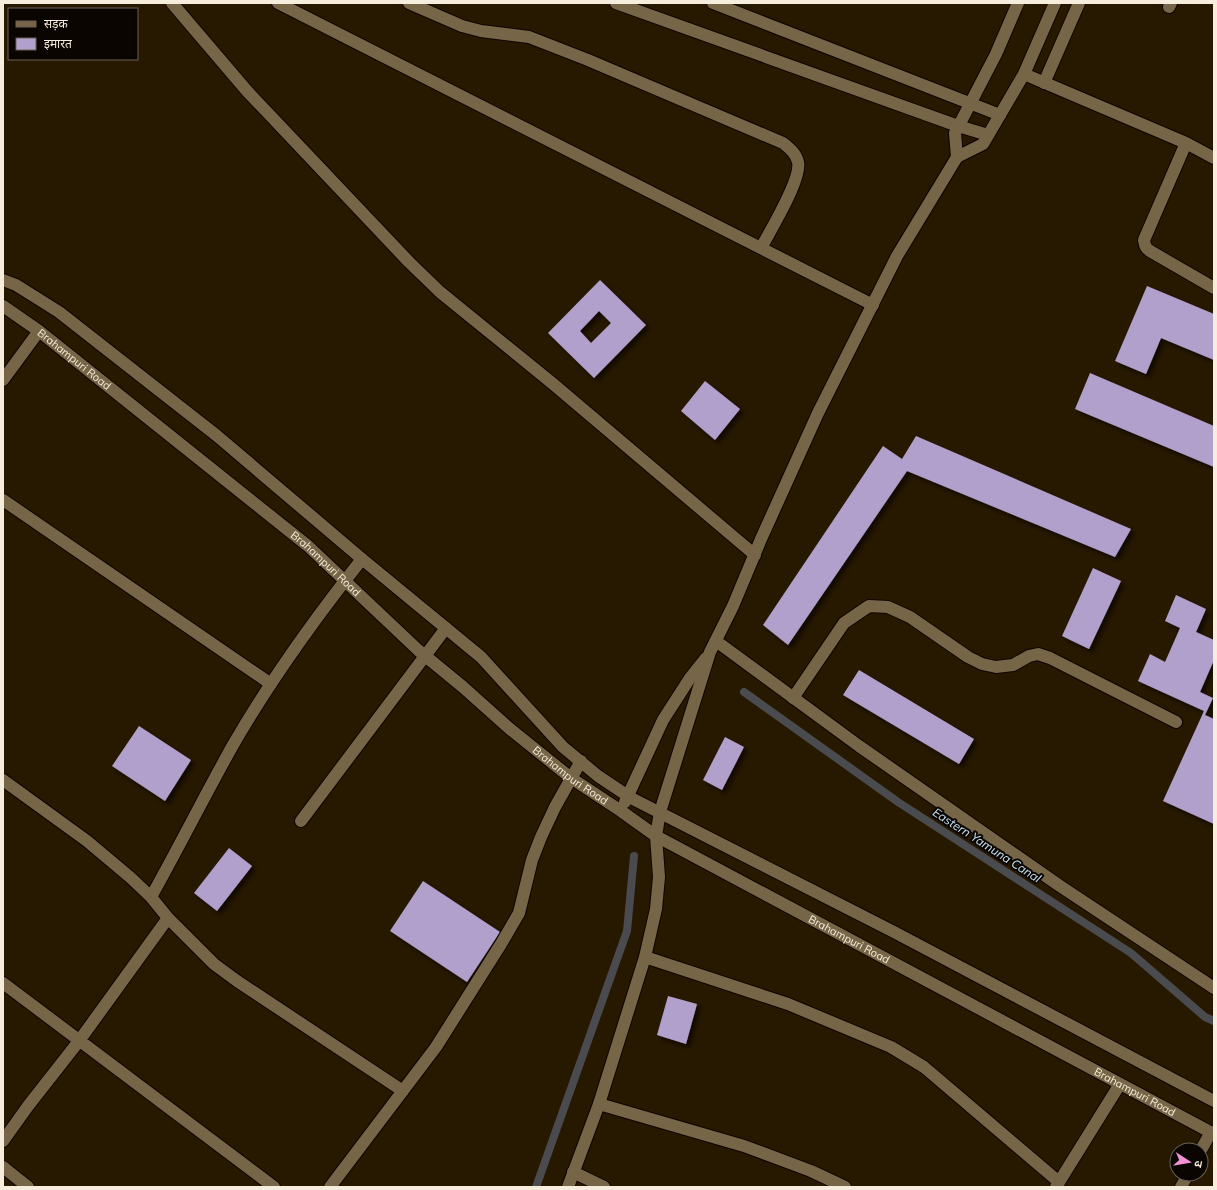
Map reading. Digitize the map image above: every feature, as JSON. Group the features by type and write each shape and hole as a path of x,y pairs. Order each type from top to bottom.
{"street":[{"path":"172,3 247,91 409,262 440,292 552,383 755,554"},
{"path":"278,3 873,305"},
{"path":"409,3 462,26 481,31 529,36 783,143 794,153 798,163 795,181 761,248"},
{"path":"616,3 958,126 988,135"},
{"path":"714,3 1000,115"},
{"path":"957,157 954,133 996,54 1018,3"},
{"path":"621,811 663,720 716,641 818,413 898,256 957,157 983,144 1024,74 1055,3"},
{"path":"1044,83 1079,3"},
{"path":"1024,74 1186,143 1214,158"},
{"path":"1186,143 1144,240 1144,244 1146,249 1214,288"},
{"name":"Brahampuri Road","path":"3,280 16,285 59,312 216,435 362,559 481,657 562,747 598,776 629,795 631,798 894,932 1214,1101"},
{"name":"Brahampuri Road","path":"3,306 39,331 308,546 418,650 463,687 510,729 571,778 656,836 1212,1133"},
{"path":"3,380 39,331"},
{"path":"3,500 271,684"},
{"path":"152,898 233,746 271,684 362,559"},
{"path":"793,698 844,623 868,606 888,607 910,617 968,657 982,664 996,667 1013,666 1029,656 1038,654 1050,658 1176,722"},
{"path":"301,821 446,628"},
{"path":"716,641 872,755 1060,886 1214,988"},
{"path":"568,1187 599,1104 645,957 656,909 659,877 656,836 660,812 710,652"},
{"path":"330,1187 436,1047 486,969 519,913 532,860 555,807 581,761"},
{"path":"3,780 87,841 152,898 168,918 214,964 403,1091"},
{"path":"3,1141 28,1106 79,1041 168,918"},
{"path":"645,957 788,1004 891,1047 924,1067 1058,1184 1120,1084"},
{"path":"3,983 274,1187"},
{"path":"599,1104 744,1146 811,1171 845,1187"},
{"path":"1206,1142 1212,1133"},
{"path":"3,1167 28,1187"},
{"path":"573,1172 604,1187"}],"building":[{"path":"600,280 646,325 594,378 548,333","holes":["599,311 611,323 591,343 580,331"]},
{"path":"1147,286 1214,314 1214,360 1161,338 1146,374 1115,361"},
{"path":"1090,373 1214,426 1214,467 1075,409"},
{"path":"705,381 740,409 715,440 681,411"},
{"path":"916,436 1131,529 1115,557 907,471 788,645 763,625 883,446 902,459"},
{"path":"1093,568 1121,581 1089,649 1062,636"},
{"path":"1176,595 1206,609 1196,632 1214,640 1214,660 1200,692 1213,698 1205,715 1214,719 1214,824 1163,801 1204,711 1138,681 1150,654 1165,662 1180,628 1165,621"},
{"path":"859,670 974,739 959,764 843,695"},
{"path":"139,726 191,760 165,801 112,766"},
{"path":"725,737 744,747 722,790 703,780"},
{"path":"229,848 252,866 217,911 194,893"},
{"path":"423,881 500,932 467,982 390,931"},
{"path":"668,996 697,1004 686,1044 657,1035"}],"waterway":[{"name":"Eastern Yamuna Canal","path":"744,692 898,802 1131,953 1205,1017 1214,1021"},
{"path":"536,1187 627,931 634,856"}]}
